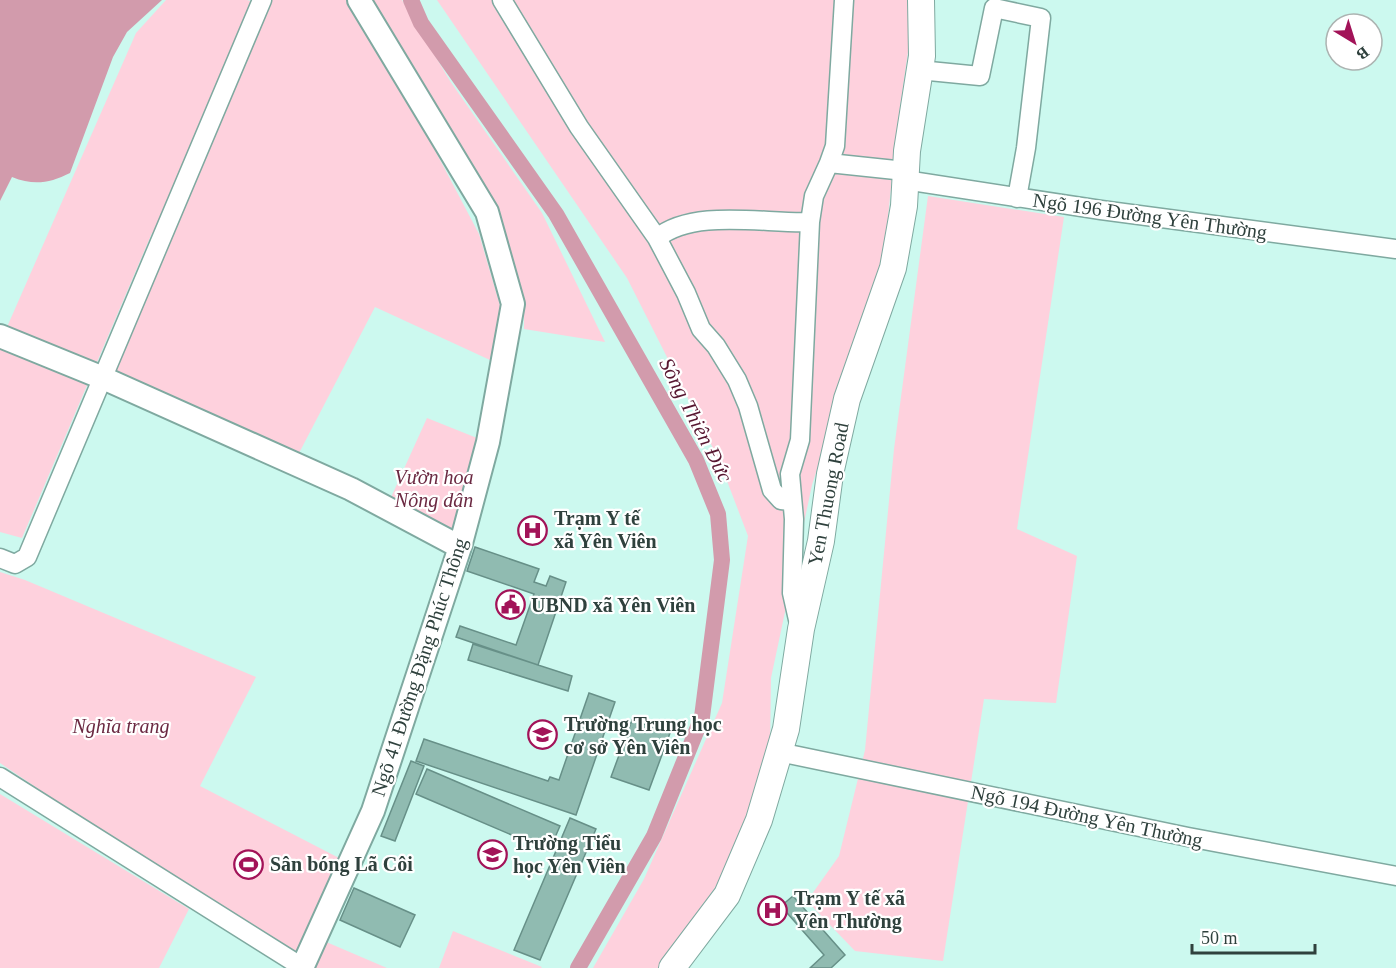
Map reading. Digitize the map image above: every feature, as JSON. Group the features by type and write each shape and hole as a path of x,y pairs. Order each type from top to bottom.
{"main road":[{"name":"Yen Thuong Road","path":"672,968 727,895 759,820 786,729 801,629 821,541 830,474 847,399 893,268 904,206 905,176 919,70 921,0"}],"street":[{"path":"0,558 15,564 27,557 262,0"},
{"name":"Ngõ 41 Đường Đặng Phúc Thông","path":"302,968 373,811 460,547 488,442 513,304 487,212 359,0"},
{"path":"502,0 579,128 657,238 686,293 701,329 716,346 737,380 748,406 772,490 781,500 790,501"},
{"path":"801,629 792,593 794,519 790,501 790,474 800,440 810,222 814,196 835,146 844,0"},
{"path":"911,0 915,26 921,33"},
{"path":"919,70 980,76 994,8 1041,18 1026,148 1017,198"},
{"name":"Ngõ 196 Đường Yên Thường","path":"829,163 1017,198 1396,249"},
{"path":"657,238 680,225 694,222 810,222"},
{"path":"0,336 103,378 351,489 460,547"},
{"name":"Ngõ 194 Đường Yên Thường","path":"779,752 1188,837 1396,876"},
{"path":"0,777 302,968"}],"green space":[{"path":"166,0 247,0 268,6 272,0 347,0 418,118 479,234 501,309 490,360 375,307 297,457 113,373 170,237 152,233 22,538 0,532 0,343 136,33"},
{"path":"373,0 402,0 450,81 542,213 605,342 524,329 524,300 499,210"},
{"path":"437,0 909,0 911,31 897,128 884,257 812,485 771,678 770,750 734,858 663,968 593,968 644,879 722,703 748,536 719,460 627,278"},
{"path":"928,196 1064,217 1017,529 1077,556 1056,703 984,699 943,961 855,951 807,901 839,856 865,750 894,449"},
{"name":"Vườn hoa Nông dân","path":"427,418 482,440 457,542 388,504"},
{"name":"Nghĩa trang","path":"0,572 25,580 256,677 200,786 341,859 296,952 158,870 0,763"},
{"path":"0,794 189,909 159,968 0,968"},
{"path":"453,931 542,967 439,968"},
{"path":"324,941 387,968 311,968"}],"shaded area":[{"path":"0,0 162,0 127,32 113,57 70,173 42,182 28,182 12,177 0,201"}],"building":[{"path":"475,547 539,569 534,582 546,586 550,576 566,582 538,665 456,637 460,626 516,645 534,594 467,571"},
{"path":"473,644 572,676 568,691 468,660"},
{"path":"589,693 615,702 576,815 416,761 424,739 548,781 550,777 559,780"},
{"path":"632,720 670,733 649,790 611,777"},
{"path":"411,761 424,766 395,841 381,836"},
{"path":"427,769 560,826 549,851 416,794"},
{"path":"570,818 596,829 540,960 514,950"},
{"path":"354,888 415,915 400,947 340,920"},
{"path":"793,896 845,955 831,968 810,968 824,955 781,906"}],"waterway":[{"name":"Sông Thiên Đức","path":"411,0 421,23 556,214 696,460 718,514 722,560 702,717 654,836 578,968"}],"place":[{"name":"Trạm Y tế xã Yên Viên","path":"533,530"},
{"name":"UBND xã Yên Viên","path":"510,605"},
{"name":"Trường Trung học cơ sở Yên Viên","path":"543,735"},
{"name":"Trường Tiểu học Yên Viên","path":"492,854"},
{"name":"Sân bóng Lã Côi","path":"249,864"},
{"name":"Trạm Y tế xã Yên Thường","path":"773,910"}]}
